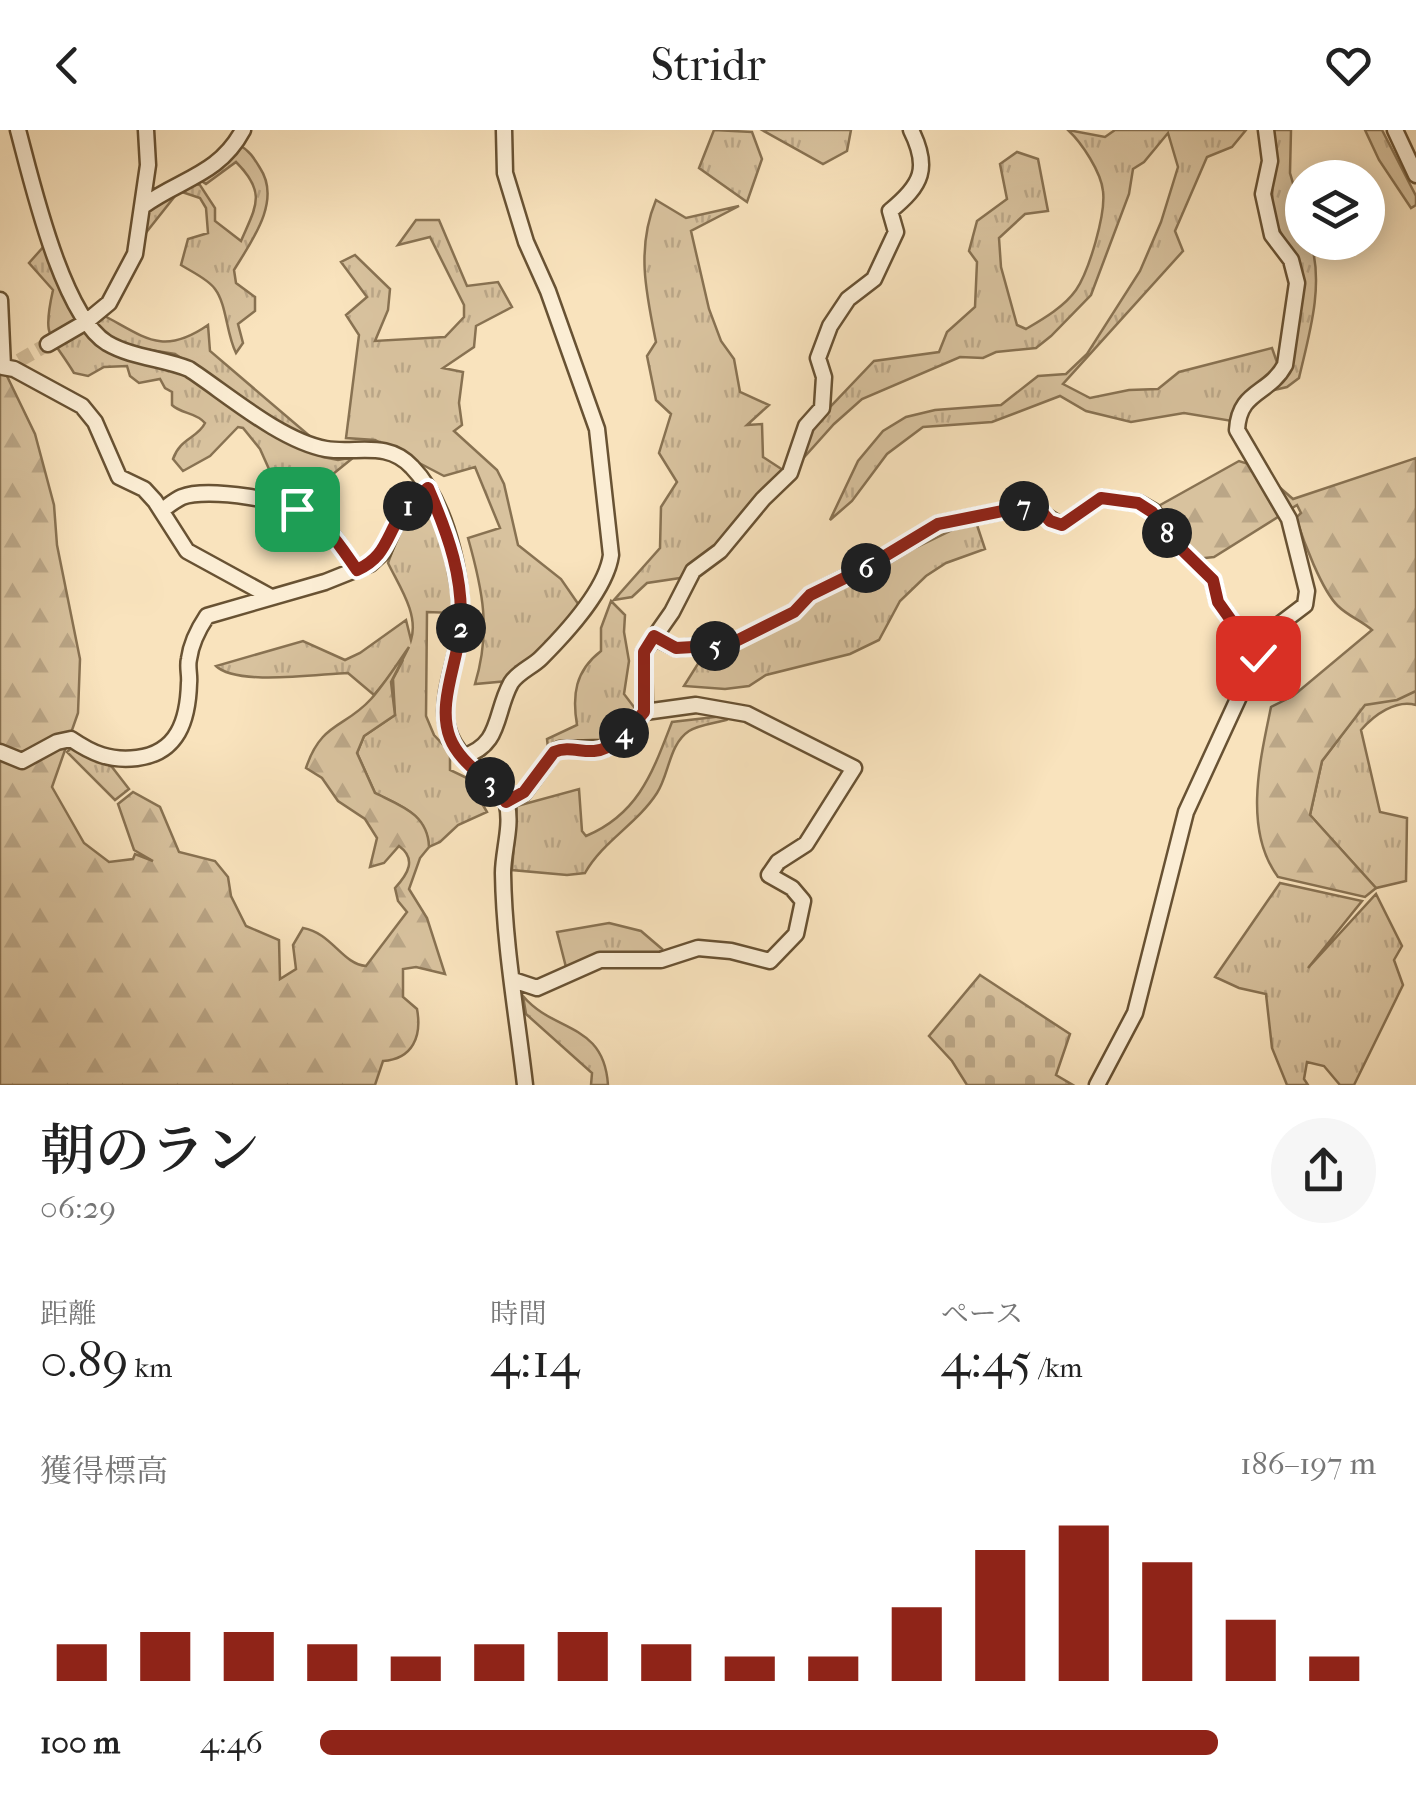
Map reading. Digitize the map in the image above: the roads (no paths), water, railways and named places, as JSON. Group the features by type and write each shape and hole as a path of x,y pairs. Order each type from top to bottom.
{"street":[{"path":"18,130 48,236 86,322 104,341 132,355 170,361 189,369 294,438 327,449 379,449 397,454 428,488 446,528 460,589 460,634 445,715 450,739 506,802 503,872 525,1085"},
{"path":"48,344 109,303 135,254 143,206 146,130"},
{"path":"143,206 159,194 206,173 243,130"},
{"path":"462,757 489,742 512,682 543,656 599,589 608,575 611,555 597,429 548,291 526,242 505,173 504,130"},
{"path":"644,712 644,652 694,571 726,544 790,472 806,426 822,408 824,376 818,358 830,326 848,299 874,279 896,232 890,211 911,194 922,172 922,151 912,130"},
{"path":"1097,1085 1135,1013 1186,812 1258,658 1276,627 1305,604 1307,591 1289,519 1238,430 1238,414 1245,400 1279,377 1285,365 1297,282 1292,260 1272,234 1263,194 1270,161 1266,130"},
{"path":"1395,130 1416,175"},
{"path":"0,300 3,367 14,369 82,406 95,422 119,477 144,489 187,551 271,597"},
{"path":"0,752 22,761 71,739 103,758 152,756 174,742 183,727 190,682 188,662 207,616 370,564 383,552 398,518 428,488"},
{"path":"162,510 182,497 212,492 288,506 311,514 357,570"},
{"path":"654,636 676,648 728,645 794,612 810,595 865,568 938,524 1027,506 1062,525 1101,498 1138,503 1152,512 1172,540 1213,580 1218,602 1258,658"},
{"path":"506,802 524,792 554,752 606,748 644,712 696,705 747,714 854,768 806,844 778,862 769,875 792,888 803,900 796,934 770,961 731,950 698,948 661,960 600,960 536,988 512,980"}],"tunnel":[{"path":"1,371 48,344"}]}
